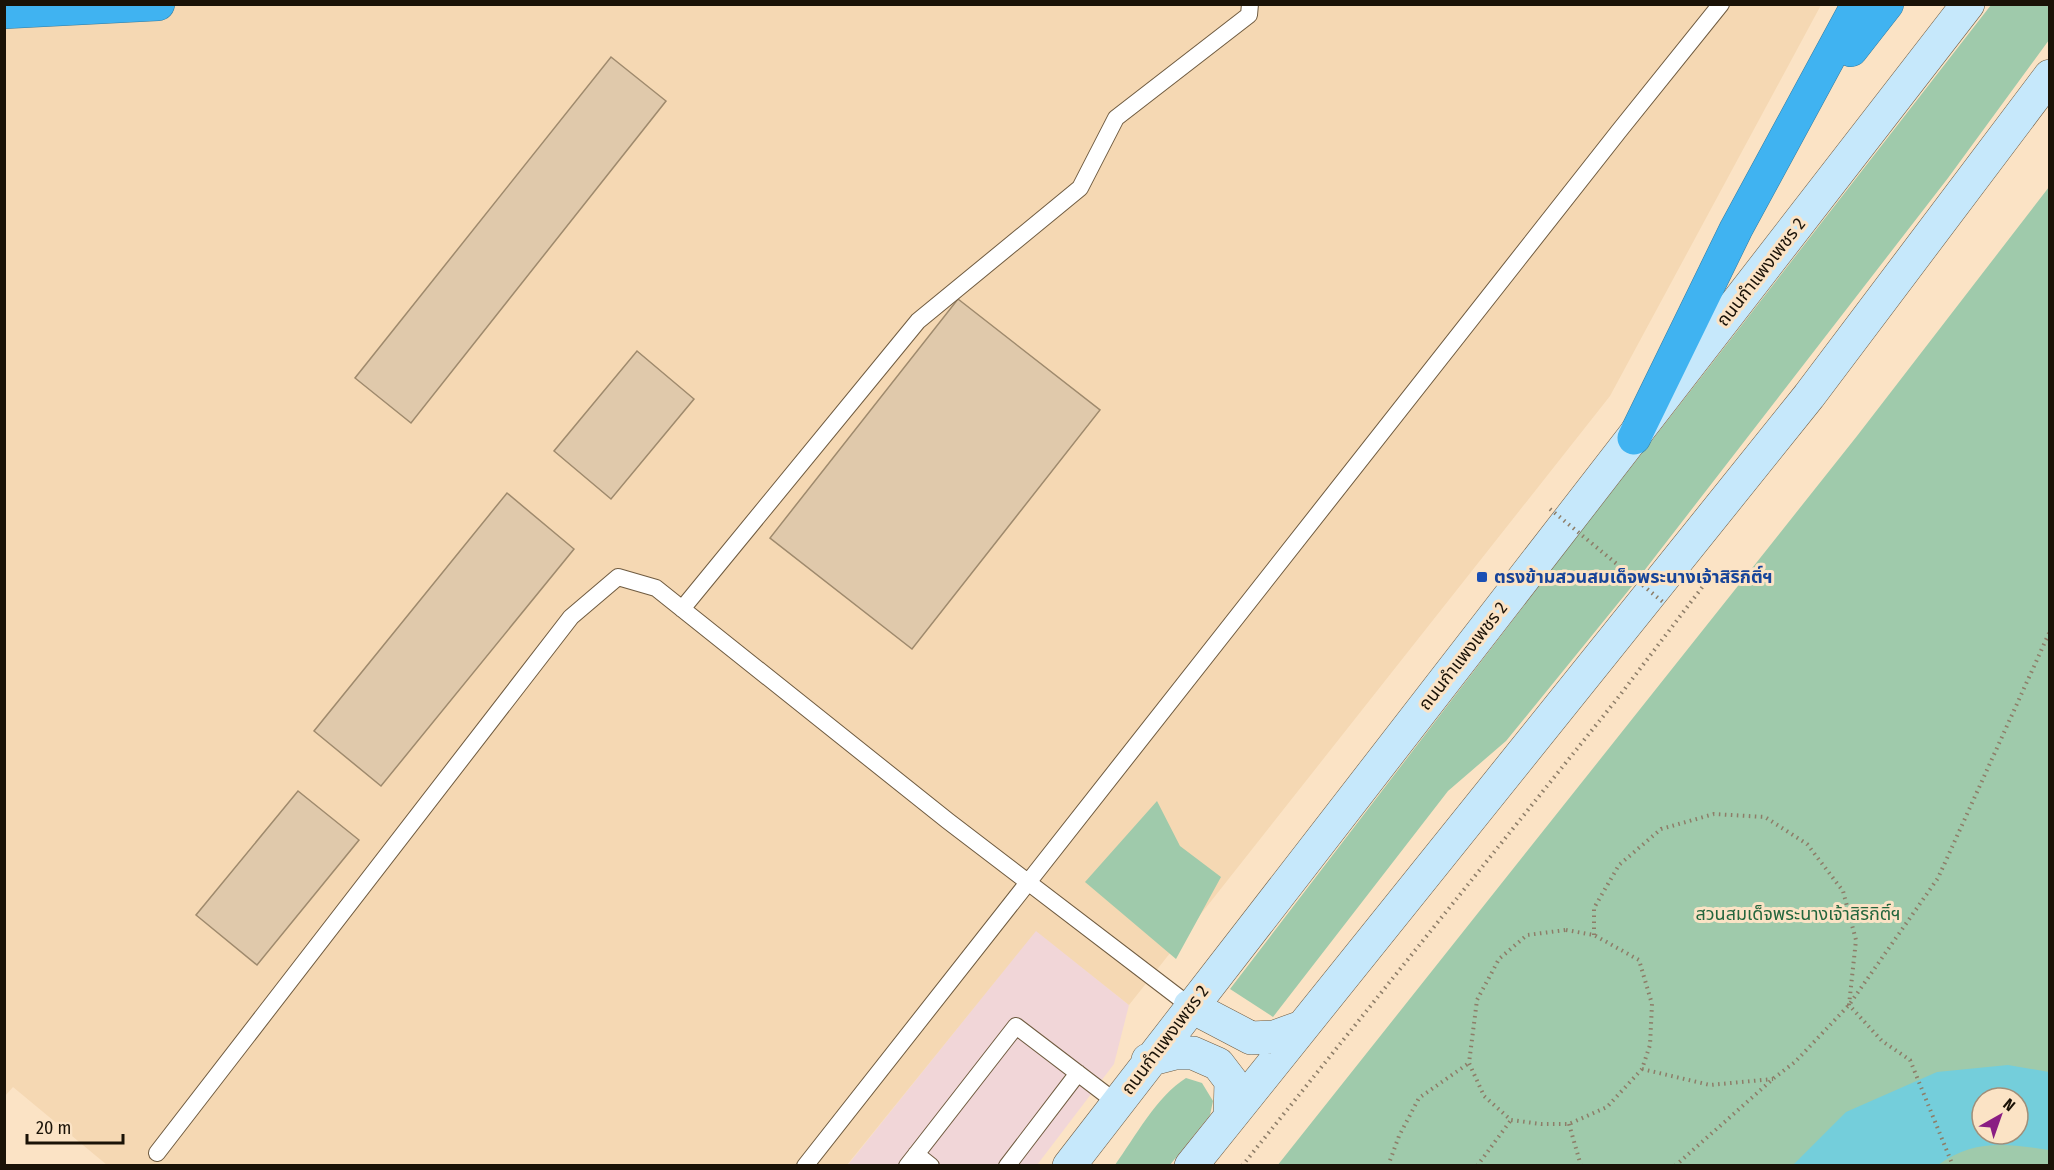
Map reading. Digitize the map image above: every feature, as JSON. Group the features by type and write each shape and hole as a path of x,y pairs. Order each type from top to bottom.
{"highway":[{"path":"4,12 158,4"},
{"path":"1634,438 1736,229 1858,4"},
{"path":"1800,111 1887,4"}],"main road":[{"name":"ถนนกำแพงเพชร 2","path":"1069,1166 1148,1060 1634,438 1968,4"},
{"path":"1191,1166 1809,396 2049,76"},
{"path":"1190,1006 1251,1038 1274,1037 1302,1027"},
{"path":"1148,1060 1175,1053 1193,1053 1218,1064 1231,1081 1230,1117"}],"lane":[{"path":"682,609 918,321 1080,188 1116,118 1249,15 1250,4"},
{"path":"805,1166 1721,4"},
{"path":"157,1153 571,617 618,577 656,588 948,821 1190,1006"},
{"path":"931,1166 912,1160 1016,1026 1117,1103"},
{"path":"1006,1166 1078,1073"}],"path":[{"path":"1550,509 1663,602"},
{"path":"1242,1166 1617,699 1715,569"},
{"path":"1675,1166 1795,1062 1849,1005 1938,879 2049,631"},
{"path":"1594,935 1594,908 1619,865 1661,830 1714,814 1765,817 1807,844 1843,891 1856,939 1849,1005 1882,1041 1910,1060 1953,1166"},
{"path":"1566,930 1594,935 1639,960 1652,1004 1650,1045 1642,1069 1607,1107 1569,1124 1541,1124 1511,1120 1484,1096 1469,1063 1477,1000 1499,959 1527,935 1566,930"},
{"path":"1388,1166 1399,1136 1419,1098 1469,1063"},
{"path":"1642,1069 1710,1085 1774,1078"},
{"path":"1477,1166 1511,1120"},
{"path":"1569,1124 1581,1166"}],"shaded area":[{"path":"5,5 1821,5 1610,396 1129,1005 1036,931 847,1165 107,1165 13,1087 5,1096"},
{"path":"1036,930 1129,1005 1114,1064 1037,1165 847,1166"}],"green space":[{"path":"1991,5 2049,5 2049,40 1948,178 1637,580 1506,741 1448,791 1273,1017 1230,989 1579,534"},
{"name":"สวนสมเด็จพระนางเจ้าสิริกิติ์ฯ","path":"2049,187 2049,1165 1277,1166 1857,436"},
{"path":"1157,801 1180,846 1221,877 1176,959 1085,882"},
{"path":"1186,1078 1202,1083 1213,1101 1210,1115 1170,1165 1115,1165 1156,1106 1165,1095"}],"water":[{"path":"2008,1065 2049,1072 2049,1150 2019,1146 2030,1146 2030,1086 1970,1086 1970,1146 1985,1146 1965,1150 1938,1165 1793,1165 1846,1112 1937,1072"}],"building":[{"path":"611,57 666,101 411,423 355,378"},
{"path":"958,299 1100,410 912,649 770,538"},
{"path":"637,351 694,399 611,499 554,451"},
{"path":"507,493 574,549 381,786 314,731"},
{"path":"298,791 359,840 257,965 196,915"}],"place":[{"name":"ตรงข้ามสวนสมเด็จพระนางเจ้าสิริกิติ์ฯ","path":"1482,577"}]}
